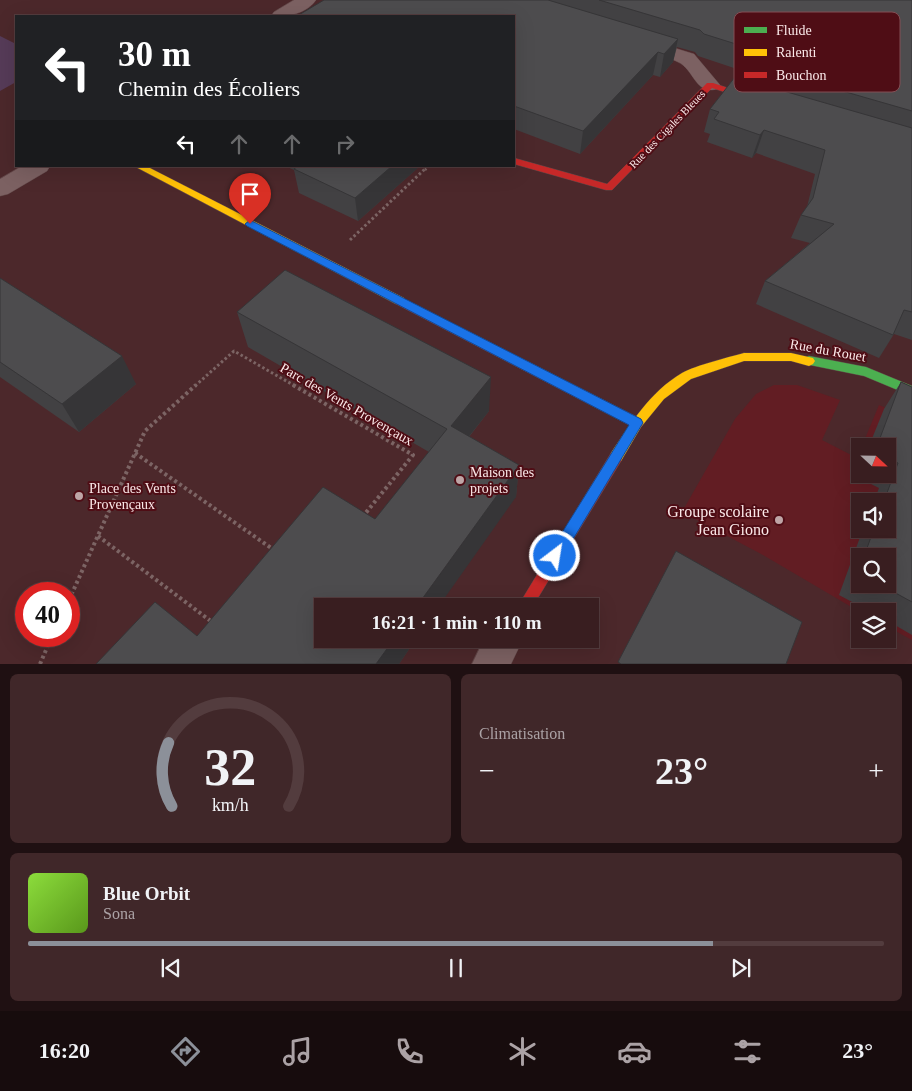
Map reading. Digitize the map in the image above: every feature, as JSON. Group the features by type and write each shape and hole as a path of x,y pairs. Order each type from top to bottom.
{"street":[{"path":"282,15 306,0"},
{"path":"622,38 688,58 710,85"},
{"name":"Rue des Cigales Bleues","path":"515,162 609,188 710,85 769,103"},
{"path":"0,189 37,167"},
{"path":"140,167 637,423"},
{"name":"Rue du Rouet","path":"530,598 637,423 660,396 687,376 744,357 791,357 866,372 912,391"},
{"path":"490,664 500,648"}],"path":[{"path":"326,263 428,167"},
{"name":"Parc des Vents Provençaux","path":"77,582 145,431 234,351 413,455 361,518"},
{"path":"135,453 280,554"},
{"path":"98,536 217,626"},
{"path":"40,664 47,647"}],"shaded area":[{"path":"0,36 15,44 15,83 0,91"},
{"name":"Groupe scolaire Jean Giono","path":"774,385 797,385 840,400 822,440 851,455 851,483 896,483 896,438 865,438 879,405 912,419 912,640 896,631 896,603 851,603 851,607 763,555 682,512 735,419 756,394"}],"building":[{"path":"324,0 548,0 678,39 664,54 658,52 583,131 515,106 515,15 299,15"},
{"path":"599,0 912,0 912,111 846,92 900,92 900,12 734,12 734,43 704,34 700,30"},
{"path":"734,78 734,92 787,92 912,128 912,312 904,310 893,335 765,281 834,224 801,215 813,198 825,150 764,130 760,135 714,119 719,112 710,109"},
{"path":"297,167 391,167 355,198 294,169"},
{"path":"285,270 491,377 451,426 519,465 423,598 314,598 314,648 388,648 376,664 96,664 155,602 197,636 323,487 375,519 447,429 237,312"},
{"path":"0,278 122,356 62,404 0,362"},
{"path":"901,382 912,387 912,602 896,593 896,548 867,548 871,538 896,538 896,493 887,493 891,483 896,483 898,463 896,462 896,438 880,438"},
{"path":"676,551 802,622 786,664 621,664 618,662"}],"traffic: fast":[{"path":"809,361 866,372 912,391"}],"traffic: slow":[{"path":"140,167 400,301"},
{"path":"616,457 637,423 660,396 687,376 744,357 791,357 809,361"}],"traffic: jam":[{"path":"515,161 609,188 710,85 760,100"},
{"path":"400,301 637,423"},
{"path":"530,598 616,457"}],"place":[{"name":"Maison des projets","path":"460,480"},
{"name":"Place des Vents Provençaux","path":"79,496"},
{"name":"Groupe scolaire Jean Giono","path":"779,520"}],"route":[{"path":"250,224 637,423 555,556"}]}
